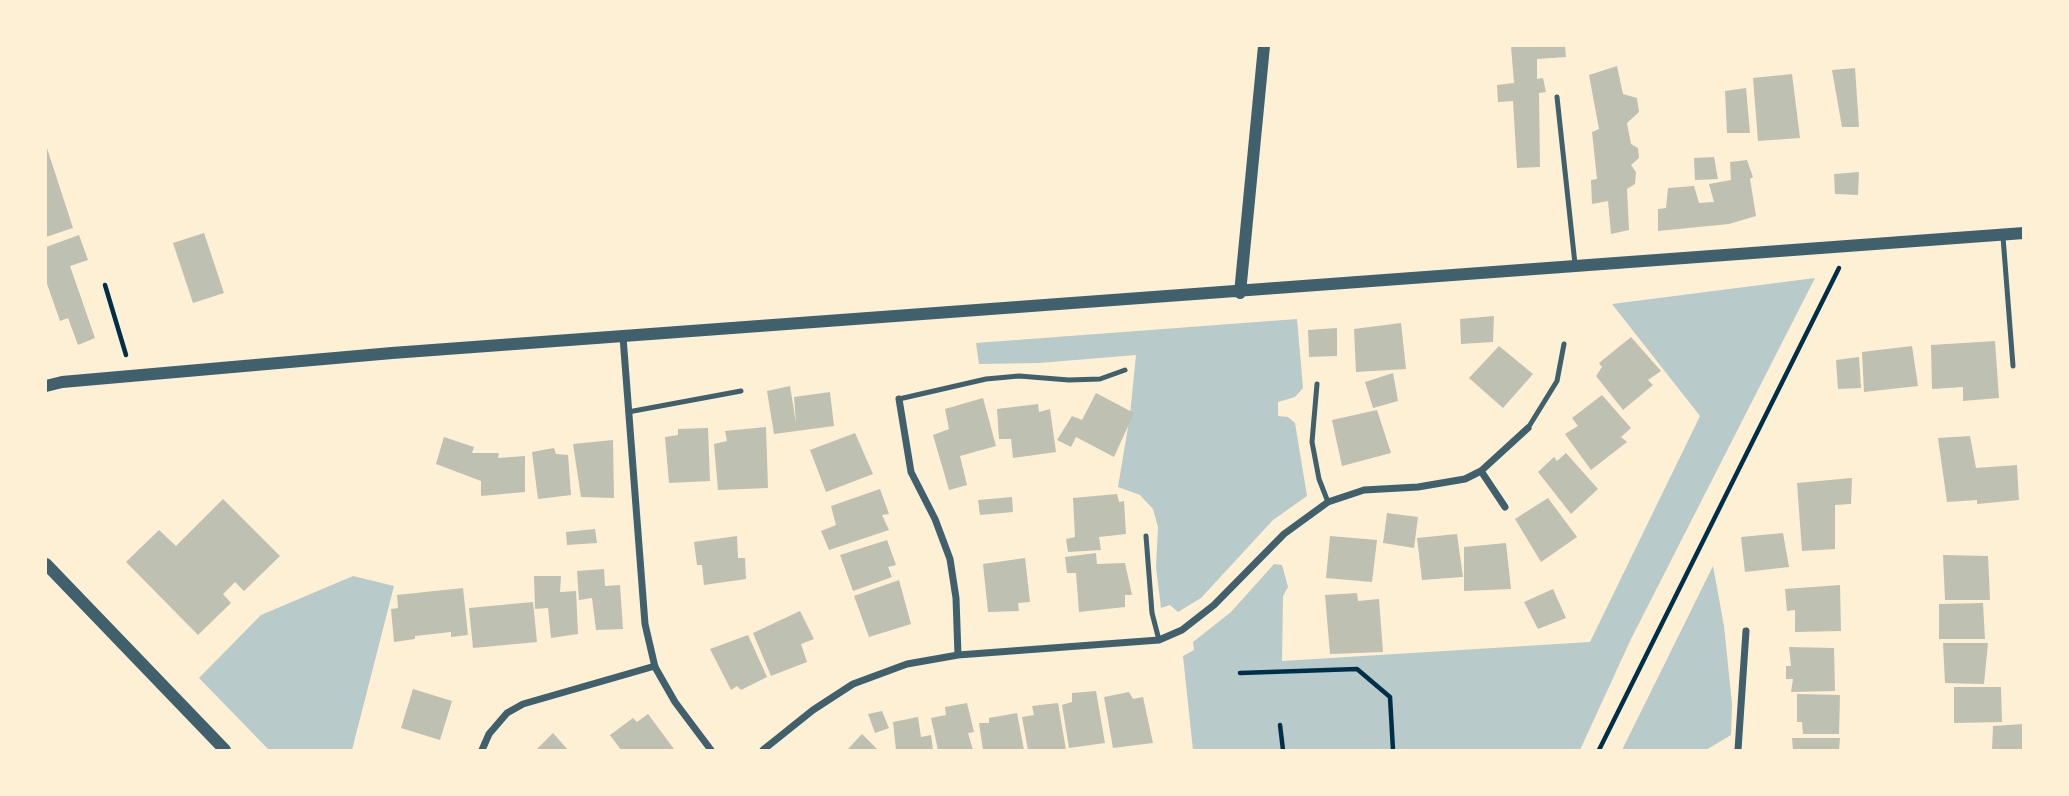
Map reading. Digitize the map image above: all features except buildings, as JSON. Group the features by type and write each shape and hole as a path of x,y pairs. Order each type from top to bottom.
{"street":[{"path":"1240,293 1264,46"},
{"path":"46,386 62,382 392,353 1240,293 2024,233"},
{"path":"623,337 645,624 655,666 675,702 711,751"},
{"path":"899,399 911,472 935,519 950,559 957,598 958,655"},
{"path":"763,751 813,710 853,684 906,664 958,655 1159,640 1182,630 1214,605 1284,534 1328,502 1364,490 1449,483 1465,479 1481,471 1528,428"},
{"path":"1481,471 1505,506"},
{"path":"46,564 225,751"},
{"path":"1738,751 1746,631"},
{"path":"482,751 489,734 507,713 523,705 655,666"}],"lane":[{"path":"1557,97 1575,267"},
{"path":"2003,235 2013,366"},
{"path":"1528,428 1557,381 1564,344"},
{"path":"899,399 986,379 1018,376 1069,380 1100,379 1125,370"},
{"path":"1317,384 1312,442 1319,479 1328,502"},
{"path":"628,412 741,391"},
{"path":"1146,536 1152,612 1159,640"}],"path":[{"path":"1599,751 1850,245"},
{"path":"105,285 133,377"},
{"path":"1240,673 1357,669 1390,697 1393,751"},
{"path":"1280,725 1283,751"}],"shaded area":[{"path":"1815,278 1631,639 1580,750 1193,750 1183,656 1194,650 1193,642 1231,612 1274,564 1282,565 1288,587 1283,596 1282,661 1590,642 1700,416 1612,304"},
{"path":"1297,319 1303,388 1295,397 1278,402 1278,416 1288,417 1295,423 1307,496 1273,520 1201,598 1178,612 1170,605 1161,608 1156,567 1158,527 1153,509 1140,495 1118,487 1130,415 1136,355 1039,363 979,364 976,343"},
{"path":"1713,566 1724,626 1732,704 1731,735 1706,750 1622,750"},
{"path":"353,576 394,586 352,750 269,750 199,678 261,615"}]}
